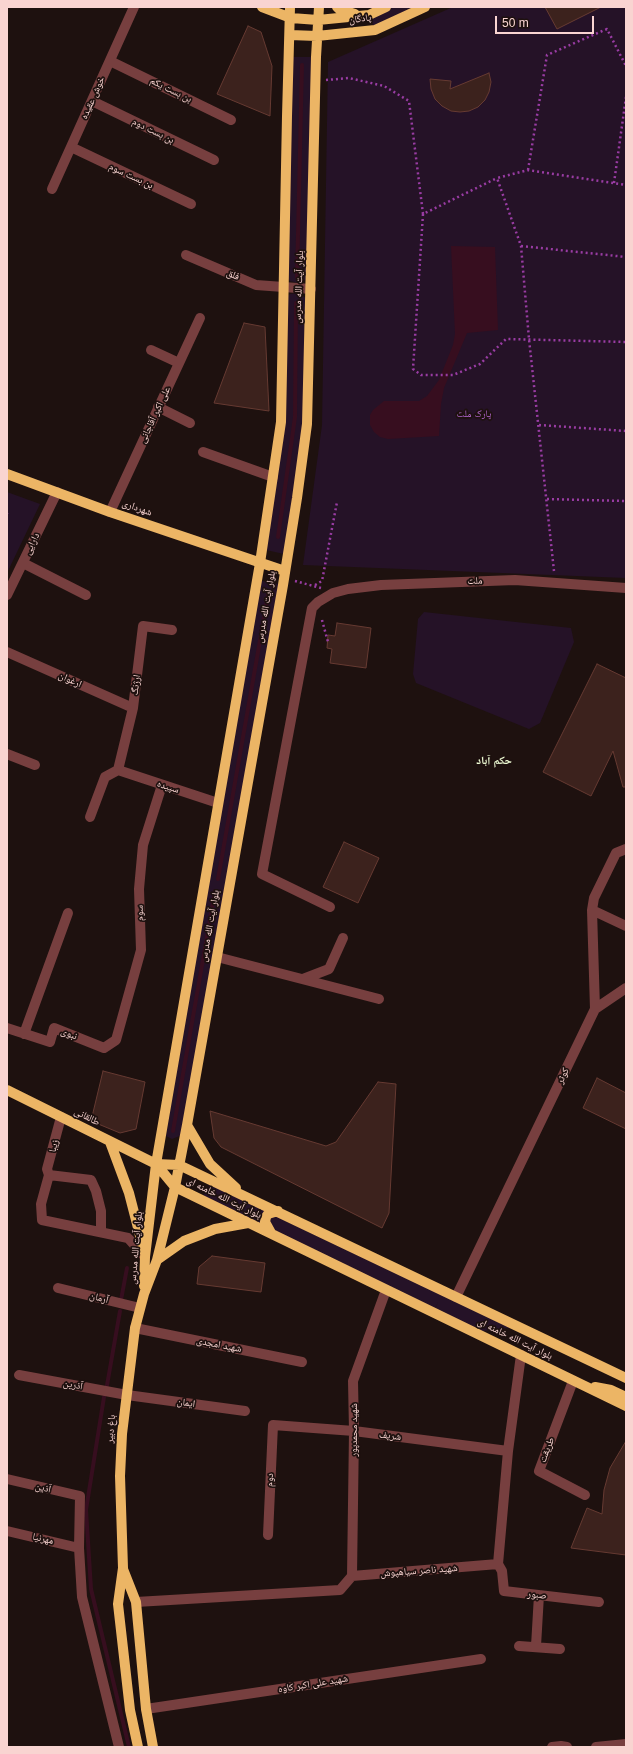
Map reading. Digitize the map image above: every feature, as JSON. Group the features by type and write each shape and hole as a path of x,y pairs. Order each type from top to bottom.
{"main road":[{"name":"پادگان","path":"262,7 291,18 318,20 369,15 386,7"},
{"name":"بلوار آیت الله مدرس","path":"144,1294 145,1256 156,1164 260,562 281,422 283,288 291,18 290,7"},
{"name":"بلوار آیت الله مدرس","path":"144,1294 157,1260 175,1187 285,571 307,424 318,7"},
{"path":"337,7 351,14 369,15"},
{"name":"پادگان","path":"290,35 317,36 375,30 425,7"},
{"name":"شهرداری","path":"7,474 110,512 285,571"},
{"name":"طالقانی","path":"7,1090 156,1164"},
{"path":"186,1125 210,1164 243,1195"},
{"path":"110,1142 129,1193 145,1256"},
{"name":"بلوار آیت الله خامنه ای","path":"156,1164 179,1165 626,1378"},
{"name":"بلوار آیت الله خامنه ای","path":"156,1164 175,1187 626,1406"},
{"path":"271,1233 265,1222 266,1218 268,1214 278,1211"},
{"path":"157,1260 184,1241 215,1229 248,1223"},
{"name":"باغ دبیر","path":"138,1747 130,1710 118,1604 123,1568 120,1476 127,1395 135,1328 144,1294"},
{"path":"576,1382 611,1390 626,1397"},
{"name":"باغ دبیر","path":"123,1568 136,1602 146,1709 153,1747"}],"street":[{"name":"خوش عقیده","path":"52,189 134,7"},
{"name":"بن بست یکم","path":"110,61 231,120"},
{"name":"بن بست دوم","path":"92,102 214,160"},
{"name":"بن بست سوم","path":"71,148 191,204"},
{"name":"فلق","path":"186,255 256,285 311,289"},
{"name":"علی اکبر آقاجانی","path":"110,512 200,318"},
{"path":"151,350 179,363"},
{"path":"158,407 190,423"},
{"path":"203,452 273,477"},
{"name":"دارایی","path":"7,595 57,492"},
{"path":"23,563 86,595"},
{"name":"ملت","path":"322,599 348,589 381,585 515,580 626,588"},
{"path":"322,599 312,608 262,874 330,908"},
{"name":"ارژنگ","path":"118,770 134,708 143,626 172,630"},
{"name":"ارغوان","path":"7,652 134,708"},
{"path":"7,754 35,765"},
{"path":"90,817 105,777 118,770"},
{"name":"سپیده","path":"118,770 218,803"},
{"name":"سوم","path":"116,1040 141,950 139,889 143,845 162,785"},
{"name":"کوثر","path":"456,1297 595,1009 592,910 594,898 616,853 626,849"},
{"path":"592,910 626,926"},
{"path":"24,1034 68,913"},
{"path":"303,979 329,969 343,938"},
{"path":"217,957 379,999"},
{"path":"595,1009 626,988"},
{"name":"نبوی","path":"7,1028 50,1042 54,1028 104,1048 116,1040"},
{"name":"زیبا","path":"61,1117 48,1168 49,1175 41,1204 42,1220 101,1232"},
{"path":"49,1175 91,1180 96,1191 101,1211 101,1232 128,1238 145,1256"},
{"path":"128,1238 132,1237 137,1223"},
{"name":"آرمان","path":"58,1288 140,1308"},
{"name":"شهید محمدپور","path":"352,1576 354,1381 386,1290"},
{"name":"شهید امجدی","path":"135,1328 302,1362"},
{"path":"498,1564 508,1451 521,1355"},
{"name":"آذرین","path":"19,1375 127,1395"},
{"name":"طریقت","path":"576,1382 539,1471 585,1495"},
{"name":"ایمان","path":"127,1395 246,1411"},
{"name":"شریف","path":"273,1425 354,1431 508,1451"},
{"name":"دوم","path":"268,1535 273,1425"},
{"name":"آذین","path":"7,1479 80,1496 79,1548"},
{"name":"مهرنیا","path":"7,1531 79,1548"},
{"path":"79,1548 82,1597 119,1747"},
{"name":"شهید ناصر سیاهپوش","path":"352,1576 498,1564"},
{"name":"صبور","path":"498,1564 502,1571 504,1591 599,1602"},
{"path":"136,1602 340,1590 352,1576"},
{"path":"536,1646 539,1595"},
{"path":"519,1646 536,1646 560,1649"},
{"name":"شهید علی اکبر کاوه","path":"146,1709 481,1659"},
{"path":"596,1747 626,1744"},
{"path":"552,1747 567,1747"}],"path":[{"path":"528,170 547,55 607,29 626,66"},
{"path":"315,82 349,78 384,86 409,101 423,214 413,369 421,375 454,375 480,364 506,339 626,342"},
{"path":"614,182 626,97"},
{"path":"423,214 497,178 528,170 626,185"},
{"path":"497,178 521,246 529,339 555,584"},
{"path":"521,246 626,257"},
{"path":"539,425 626,431"},
{"path":"547,499 626,501"},
{"path":"295,581 315,585 322,581 337,502"},
{"path":"322,599 328,642"}],"green space":[{"path":"386,7 425,7 375,30 369,15"},
{"name":"پارک ملت","path":"453,7 626,7 626,578 303,565 322,425 328,62"},
{"path":"289,57 316,57 307,279 299,283 290,281 286,277"},
{"path":"298,293 306,298 307,424 288,555 262,549 271,494 286,297 290,294"},
{"path":"7,492 40,504 7,573"},
{"path":"257,580 283,585 182,1135 172,1139 166,1136"},
{"path":"424,612 571,628 574,642 540,723 529,729 416,683 413,674 418,619"},
{"path":"212,1180 517,1327 475,1332 434,1312 438,1302 433,1313 201,1200"}],"shaded area":[{"path":"451,246 495,247 498,330 467,333 444,388 441,404 439,436 388,439 380,437 374,432 370,425 370,415 373,410 384,401 419,401 427,396 439,380 453,345 455,334"}],"building":[{"path":"545,7 601,7 557,29"},
{"path":"248,26 261,32 272,66 270,116 217,94"},
{"path":"489,73 491,82 489,92 485,100 478,107 469,111 451,111 442,106 435,99 431,89 430,79 451,81 450,89"},
{"path":"244,323 265,327 269,411 214,403"},
{"path":"337,623 371,628 366,668 330,663 332,649 327,648 328,635 335,636"},
{"path":"597,664 626,678 626,787 623,787 613,751 591,796 543,772"},
{"path":"344,842 379,858 358,903 323,887"},
{"path":"103,1071 145,1082 136,1129 120,1133 91,1121"},
{"path":"597,1078 626,1093 626,1129 583,1108"},
{"path":"378,1082 396,1084 389,1213 382,1228 221,1147 214,1138 210,1111 326,1146 336,1142"},
{"path":"212,1256 265,1263 261,1292 197,1284 199,1267"},
{"path":"626,1441 626,1555 571,1548 587,1508 602,1514 604,1490 610,1468"}],"waterway":[{"path":"297,277 302,65"},
{"path":"278,537 295,417 296,303"},
{"path":"218,879 268,595"},
{"path":"173,1131 215,891"},
{"path":"121,1300 127,1268"},
{"path":"106,1391 120,1311"},
{"path":"104,1397 86,1510 91,1589 129,1747"}],"district":[{"name":"حکم آباد","path":"494,761"}]}
